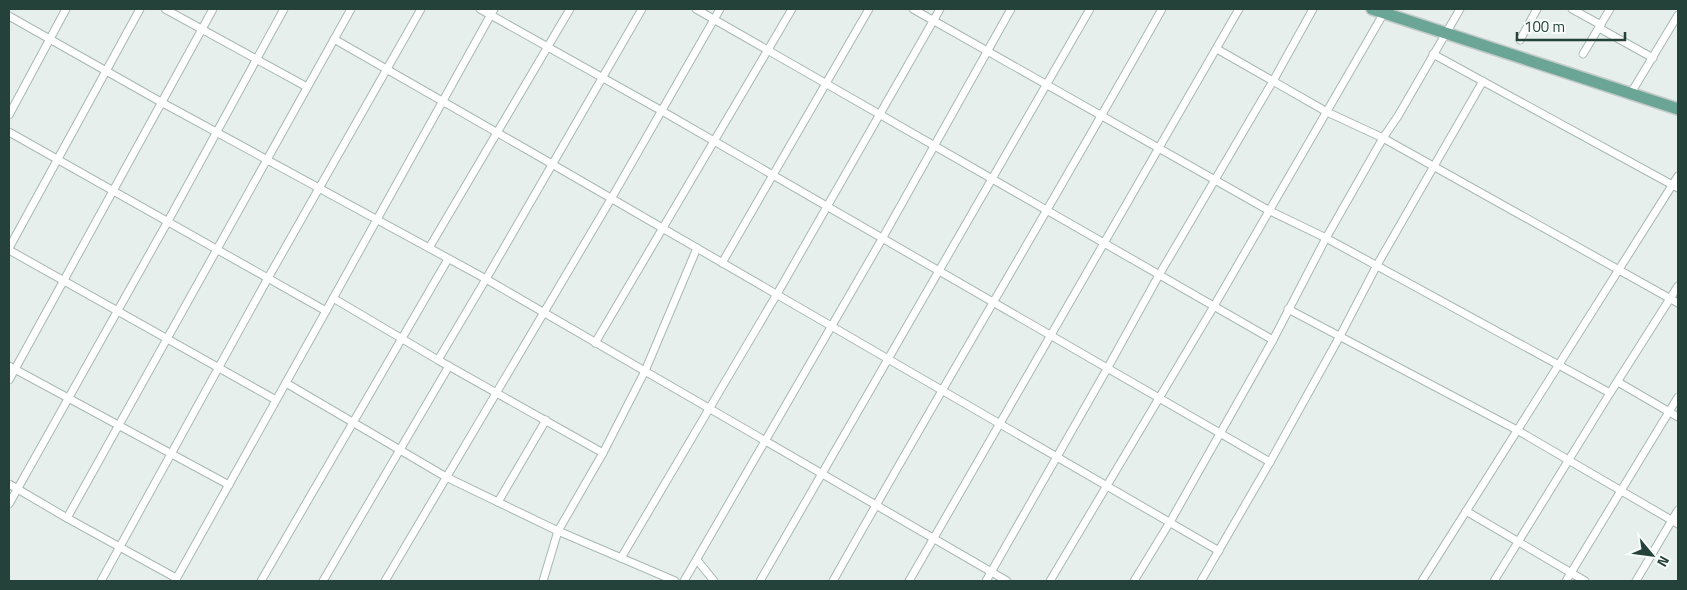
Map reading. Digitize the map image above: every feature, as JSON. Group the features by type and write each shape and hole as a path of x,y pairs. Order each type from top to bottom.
{"main road":[{"path":"1372,9 1385,11 1444,33 1678,109"}],"street":[{"path":"9,115 66,9"},
{"path":"140,9 9,249 276,400"},
{"path":"165,9 307,87"},
{"path":"9,380 12,368 63,281 212,9"},
{"path":"9,504 168,221 284,9"},
{"path":"67,518 351,9"},
{"path":"101,581 268,278 421,9"},
{"path":"480,9 492,12 602,78 1270,462"},
{"path":"429,248 570,9"},
{"path":"438,360 642,9"},
{"path":"696,9 1273,340"},
{"path":"385,581 611,199 720,9"},
{"path":"595,343 792,9"},
{"path":"722,263 869,9"},
{"path":"914,9 1268,210 1377,265 1559,364 1610,394"},
{"path":"621,558 827,207 940,9"},
{"path":"684,581 882,239 1011,9"},
{"path":"760,581 1090,9"},
{"path":"833,581 1162,9"},
{"path":"909,581 1239,9"},
{"path":"986,581 1159,274 1216,180 1313,9"},
{"path":"1134,581 1170,522 1273,340 1326,238 1383,138 1398,116 1433,54 1435,54 1444,33 1460,9"},
{"path":"1520,40 1537,9"},
{"path":"1572,9 1653,58"},
{"path":"1583,54 1610,9"},
{"path":"1050,581 1214,306 1385,11"},
{"path":"9,484 176,580 492,12"},
{"path":"1631,93 1678,15"},
{"path":"9,16 216,133 486,279 1007,581"},
{"path":"334,39 443,100 1218,551"},
{"path":"1217,49 1327,112 1383,138 1435,166 1678,302"},
{"path":"1433,54 1675,187"},
{"path":"1200,581 1270,462 1377,265 1483,81"},
{"path":"9,132 326,311"},
{"path":"1422,581 1559,364 1675,187 1678,176"},
{"path":"543,581 558,531 603,453 645,371 697,248"},
{"path":"261,581 448,259"},
{"path":"1494,581 1678,286"},
{"path":"333,298 603,453"},
{"path":"1288,309 1517,430 1675,522"},
{"path":"322,581 449,366"},
{"path":"12,368 229,484"},
{"path":"1618,382 1678,417"},
{"path":"286,383 446,477 558,531 675,581"},
{"path":"1566,581 1678,397"},
{"path":"498,502 546,420"},
{"path":"1636,581 1675,522 1678,510"},
{"path":"1466,511 1585,581"},
{"path":"697,560 714,581"}]}
